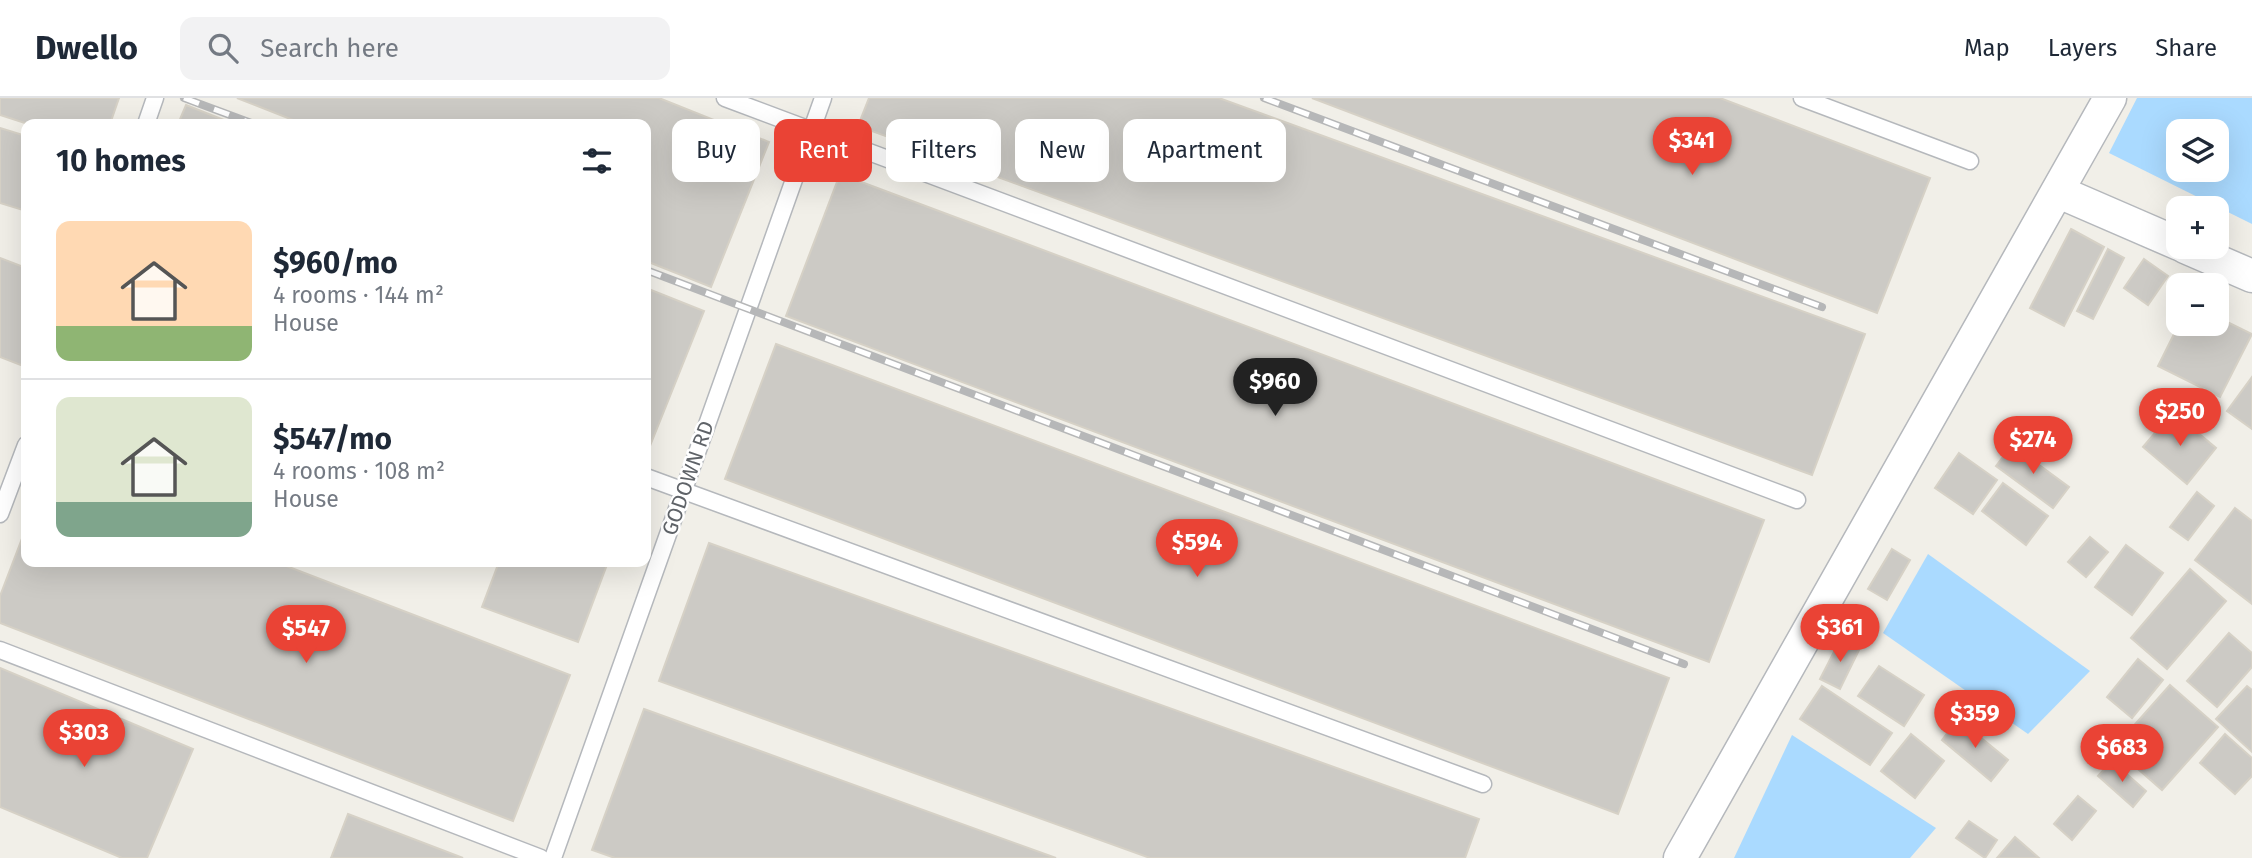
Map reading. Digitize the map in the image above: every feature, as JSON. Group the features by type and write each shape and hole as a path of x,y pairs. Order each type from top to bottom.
{"street":[{"path":"1680,858 2110,98"},
{"path":"2059,192 2166,238"},
{"path":"2213,259 2252,276"}],"lane":[{"path":"148,119 155,98"},
{"path":"725,98 780,119"},
{"name":"GODOWN RD","path":"815,119 823,98"},
{"path":"1802,98 1970,161"},
{"path":"872,154 1797,500"},
{"name":"GODOWN RD","path":"553,858 793,182"},
{"path":"0,514 21,458"},
{"path":"651,479 1483,784"},
{"path":"0,650 541,858"}],"water":[{"path":"2137,98 2252,98 2252,224 2229,213 2229,196 2196,196 2167,182 2229,182 2229,119 2166,119 2166,181 2109,153"},
{"path":"1928,554 2090,671 2028,734 1883,633"},
{"path":"1792,735 1936,828 1910,858 1734,858"}],"building":[{"path":"0,98 119,98 112,119 21,119 21,122 0,115"},
{"path":"237,98 659,98 712,119 672,119 672,182 753,182 711,287 651,263 651,119 290,119"},
{"path":"869,98 1219,98 1276,119 1123,119 1123,182 1286,182 1286,122 1865,334 1812,475 1001,178 1001,119 886,119 886,136 872,131 872,119 861,119"},
{"path":"1312,98 1720,98 1930,178 1877,313"},
{"path":"186,105 221,119 180,119"},
{"path":"0,128 21,134 21,209 0,203"},
{"path":"760,138 769,142 760,164"},
{"path":"837,182 861,182 1764,520 1709,662 786,316"},
{"path":"2071,229 2104,247 2064,326 2030,308"},
{"path":"2108,249 2124,258 2093,319 2077,311"},
{"path":"0,258 21,266 21,365 0,357"},
{"path":"2144,259 2166,275 2166,279 2148,305 2124,288"},
{"path":"651,290 704,311 651,444"},
{"path":"2229,323 2252,334 2220,397 2158,366 2173,336 2229,336"},
{"path":"776,344 1669,678 1618,814 725,479"},
{"path":"2252,377 2252,429 2227,411"},
{"path":"2173,412 2216,448 2187,484 2143,447"},
{"path":"2012,445 2069,487 2053,508 1996,466"},
{"path":"1959,453 1997,480 1973,514 1935,488"},
{"path":"2003,483 2048,516 2026,545 1982,511"},
{"path":"2197,492 2214,506 2188,540 2170,527"},
{"path":"2235,508 2252,521 2252,604 2195,560"},
{"path":"2090,537 2108,552 2086,577 2068,562"},
{"path":"21,541 21,567 289,567 570,675 513,821 0,623 0,596"},
{"path":"709,543 1479,819 1465,858 1150,858 659,681"},
{"path":"2126,545 2163,573 2132,615 2095,587"},
{"path":"1892,549 1910,560 1887,600 1868,589"},
{"path":"497,567 606,567 578,642 482,607"},
{"path":"2190,569 2226,601 2167,669 2131,638"},
{"path":"2229,633 2252,653 2252,667 2217,707 2187,681"},
{"path":"1841,638 1860,648 1840,689 1820,679"},
{"path":"2138,659 2163,680 2132,718 2107,697"},
{"path":"1879,666 1924,695 1904,726 1858,696"},
{"path":"0,668 193,749 147,858 122,858 0,807"},
{"path":"2170,685 2218,727 2162,790 2114,748"},
{"path":"1822,686 1892,733 1870,765 1800,719"},
{"path":"2247,686 2252,690 2252,752 2216,719"},
{"path":"644,709 1056,858 615,858 592,850"},
{"path":"1958,719 2008,760 1991,781 1942,740"},
{"path":"1911,734 1944,761 1915,798 1881,771"},
{"path":"2225,734 2252,758 2252,776 2235,794 2200,763"},
{"path":"2112,761 2146,791 2133,807 2098,776"},
{"path":"2078,796 2096,811 2072,840 2054,824"},
{"path":"348,814 463,858 331,858"},
{"path":"1969,821 1997,840 1985,858 1956,838"},
{"path":"2015,837 2039,858 1997,858"}],"railway":[{"path":"184,98 241,119"},
{"path":"1264,98 1822,307"},
{"path":"651,272 1684,664"}]}
